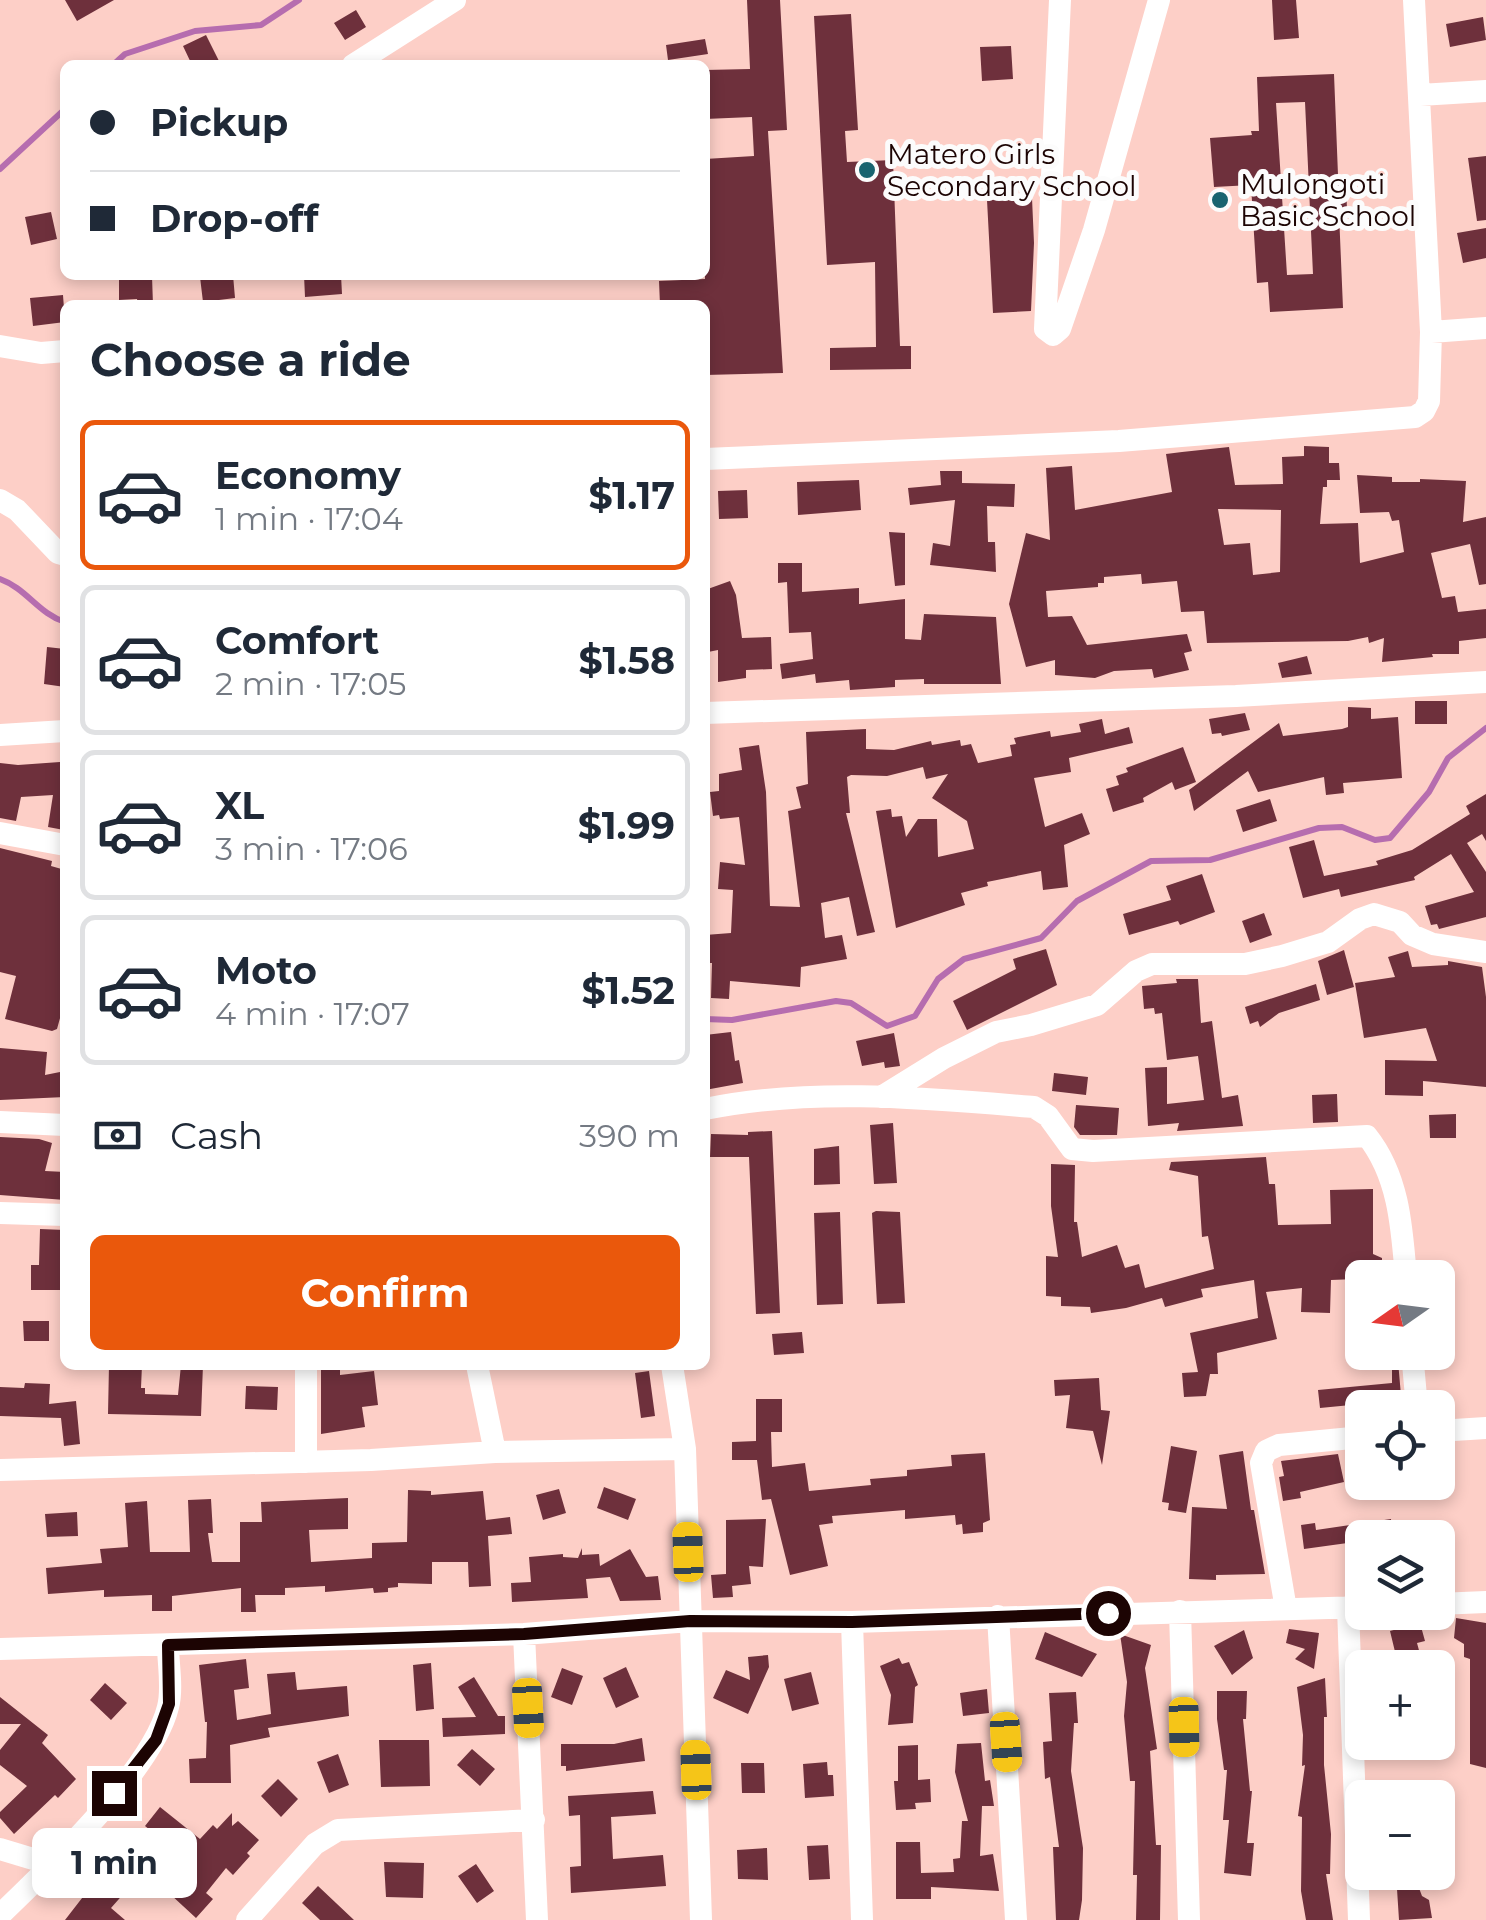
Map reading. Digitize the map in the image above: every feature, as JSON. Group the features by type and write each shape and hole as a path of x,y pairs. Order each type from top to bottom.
{"street":[{"path":"361,60 455,0"},
{"path":"1060,0 1045,329 1053,334 1060,329 1094,230 1159,0"},
{"path":"710,459 1119,441 1414,417 1424,411 1429,401 1431,332 1414,0"},
{"path":"1420,95 1486,91"},
{"path":"1431,332 1486,328"},
{"path":"0,346 41,353 60,351"},
{"path":"0,500 17,510 60,552"},
{"path":"710,713 1236,696 1486,682"},
{"path":"0,734 60,731"},
{"path":"0,833 60,843"},
{"path":"880,1097 996,1032 1097,1005 1136,971 1152,964 1245,964 1282,956 1328,942 1360,919 1374,914 1400,922 1412,935 1432,944 1486,952"},
{"path":"710,1107 754,1099 880,1097 1034,1106 1048,1116 1060,1138 1072,1149 1094,1151 1367,1136 1390,1178 1400,1212 1404,1260"},
{"path":"0,1122 60,1125"},
{"path":"0,1213 60,1215"},
{"path":"306,1370 306,1462"},
{"path":"478,1370 495,1452"},
{"path":"673,1370 685,1449 701,1920"},
{"path":"1455,1430 1486,1428"},
{"path":"1286,1609 1261,1463 1266,1451 1278,1446 1345,1439"},
{"path":"0,1470 685,1449"},
{"path":"1455,1603 1486,1602"},
{"path":"0,1649 524,1634 690,1621 852,1622 1345,1607"},
{"path":"1180,1611 1189,1920"},
{"path":"998,1616 1016,1920"},
{"path":"852,1622 862,1920"},
{"path":"1356,1630 1359,1920"},
{"path":"524,1634 538,1920"},
{"path":"0,1915 52,1865 156,1740 169,1704 168,1645"},
{"path":"247,1920 316,1844 338,1830 534,1820"},
{"path":"0,1850 52,1865"}],"building":[{"path":"65,0 114,0 77,21"},
{"path":"747,0 780,0 787,130 768,131 783,373 710,375 710,300 660,300 659,281 710,280 710,159 754,156 752,117 710,119 710,70 750,69"},
{"path":"1272,0 1296,0 1299,38 1274,40"},
{"path":"356,10 366,27 345,40 334,23"},
{"path":"851,14 858,130 845,131 847,162 893,160 900,346 911,346 911,369 830,370 830,348 876,347 875,262 827,265 814,16"},
{"path":"1483,17 1486,40 1450,47 1446,24"},
{"path":"206,35 218,60 190,60 183,46"},
{"path":"705,39 708,54 668,60 666,45"},
{"path":"1011,46 1013,79 982,81 980,47"},
{"path":"1334,74 1338,175 1346,175 1347,213 1339,213 1343,308 1270,312 1268,282 1257,283 1251,185 1214,187 1210,138 1259,131 1257,77","holes":["1305,102 1313,274 1287,275 1276,103"]},
{"path":"1486,156 1486,220 1477,221 1468,158"},
{"path":"1032,198 1031,311 993,313 987,200"},
{"path":"51,212 57,239 31,245 25,217"},
{"path":"1486,228 1486,258 1463,263 1457,233"},
{"path":"119,280 152,280 153,300 119,300"},
{"path":"200,280 233,280 235,298 203,300"},
{"path":"304,280 341,280 342,294 305,297"},
{"path":"63,295 60,323 33,326 30,298"},
{"path":"1304,446 1329,447 1329,463 1339,463 1340,480 1327,480 1327,487 1323,487 1320,524 1358,523 1360,563 1404,552 1399,520 1392,521 1389,512 1360,513 1357,475 1392,477 1392,482 1466,481 1463,522 1486,517 1486,584 1479,585 1470,544 1431,553 1442,598 1455,596 1458,612 1486,609 1486,638 1459,641 1459,654 1382,662 1384,638 1369,643 1368,637 1348,641 1207,643 1204,611 1181,612 1177,581 1142,584 1141,574 1104,577 1104,583 1098,583 1098,587 1046,591 1048,617 1072,616 1087,645 1187,634 1192,651 1184,653 1189,670 1154,678 1152,669 1114,671 1095,678 1055,675 1055,660 1026,667 1009,604 1026,533 1050,540 1046,468 1072,466 1075,510 1172,492 1166,454 1229,447 1235,485 1283,484 1282,457 1304,456","holes":["1218,509 1281,510 1280,572 1253,575 1250,543 1224,545"]},
{"path":"940,471 962,471 962,483 1015,484 1014,507 987,506 988,542 995,542 996,572 930,565 933,543 950,546 955,500 910,505 908,488 941,485"},
{"path":"859,480 861,510 798,515 797,482"},
{"path":"747,490 748,518 719,519 718,491"},
{"path":"889,532 905,533 905,585 895,586"},
{"path":"778,563 802,563 802,592 859,588 859,604 905,599 905,639 921,640 924,614 996,617 1001,684 895,680 895,687 850,690 849,680 816,683 815,674 782,679 780,664 813,659 811,632 789,633 787,582 778,583"},
{"path":"730,581 742,638 771,637 772,669 746,670 746,678 718,682 718,650 710,652 710,588"},
{"path":"47,647 60,648 60,686 44,684"},
{"path":"1307,656 1312,674 1282,678 1278,663"},
{"path":"1415,701 1447,701 1447,724 1415,724"},
{"path":"1348,707 1371,708 1371,719 1398,717 1402,778 1343,783 1344,793 1326,795 1324,777 1258,792 1248,771 1194,811 1189,790 1279,723 1283,736 1342,729 1348,727"},
{"path":"1245,713 1250,730 1222,736 1212,734 1209,719"},
{"path":"1102,719 1105,734 1129,727 1133,743 1069,758 1071,772 1034,778 1045,827 1082,813 1090,834 1064,845 1068,887 1043,890 1041,871 987,882 988,886 961,893 965,905 896,928 876,811 891,809 892,817 902,816 906,837 918,819 937,819 938,857 974,849 967,821 932,798 948,774 926,779 923,767 887,776 851,775 847,777 850,813 846,813 875,932 857,936 849,897 821,903 825,938 842,935 847,959 801,967 800,987 730,981 729,999 711,998 710,935 731,933 733,890 718,889 720,862 745,865 739,817 713,816 710,792 719,791 719,774 742,770 739,748 759,745 766,792 770,906 800,907 788,811 801,808 796,787 808,784 806,732 866,729 866,749 894,750 931,741 932,745 960,740 961,746 971,744 978,763 1012,756 1010,745 1016,744 1014,738 1050,731 1051,737 1081,732 1079,724"},
{"path":"1183,747 1196,782 1175,790 1172,782 1143,798 1144,802 1113,812 1106,789 1119,785 1116,776 1128,772 1126,768"},
{"path":"60,762 60,829 48,827 53,795 21,797 16,821 0,818 0,763"},
{"path":"1486,794 1486,841 1482,834 1467,843 1486,872 1486,917 1439,929 1437,924 1431,925 1425,906 1474,892 1451,854 1414,877 1415,880 1341,897 1339,889 1303,898 1289,847 1314,840 1324,876 1378,865 1376,861 1412,850 1470,814 1466,806"},
{"path":"1270,799 1277,821 1243,832 1236,810"},
{"path":"0,848 52,861 51,866 60,869 57,1029 5,1019 16,976 0,972"},
{"path":"1202,874 1215,912 1180,925 1178,921 1129,935 1123,914 1171,900 1166,886"},
{"path":"1264,913 1272,935 1250,943 1242,921"},
{"path":"1046,949 1057,985 967,1030 953,1001 1016,969 1013,959"},
{"path":"1344,950 1354,987 1327,995 1318,961"},
{"path":"1408,951 1412,967 1448,965 1448,961 1482,967 1486,1087 1423,1081 1423,1096 1385,1095 1385,1060 1437,1061 1426,1028 1364,1038 1355,983 1395,977 1388,957"},
{"path":"1176,979 1198,979 1201,1023 1212,1021 1222,1098 1238,1095 1243,1126 1177,1131 1179,1123 1148,1126 1145,1068 1167,1067 1167,1104 1204,1100 1198,1056 1167,1060 1162,1013 1155,1014 1154,1008 1144,1009 1142,986 1177,983"},
{"path":"1316,984 1320,1000 1279,1013 1260,1027 1258,1021 1250,1024 1245,1007"},
{"path":"731,1032 743,1083 710,1089 710,1034"},
{"path":"894,1033 900,1066 885,1068 884,1062 862,1066 856,1041"},
{"path":"0,1048 47,1052 45,1075 60,1072 60,1097 0,1100"},
{"path":"1054,1073 1088,1077 1086,1095 1052,1091"},
{"path":"1337,1094 1338,1122 1313,1123 1312,1095"},
{"path":"1076,1105 1119,1108 1117,1135 1080,1135 1074,1127"},
{"path":"1456,1114 1456,1138 1430,1138 1429,1115"},
{"path":"893,1123 897,1183 874,1184 870,1125"},
{"path":"772,1131 780,1313 756,1314 749,1157 710,1157 711,1134"},
{"path":"0,1137 52,1143 45,1171 60,1172 60,1200 0,1195"},
{"path":"839,1146 840,1184 814,1185 814,1149"},
{"path":"1266,1157 1269,1184 1275,1184 1278,1225 1331,1224 1330,1190 1373,1189 1373,1254 1382,1260 1345,1260 1345,1279 1331,1280 1330,1313 1301,1312 1302,1288 1266,1292 1277,1339 1217,1353 1218,1374 1210,1374 1206,1396 1184,1397 1182,1373 1198,1372 1190,1333 1258,1318 1254,1280 1201,1289 1203,1297 1165,1307 1162,1298 1091,1313 1090,1307 1061,1306 1061,1297 1046,1296 1046,1256 1058,1257 1051,1206 1051,1164 1075,1165 1074,1222 1082,1257 1117,1245 1125,1268 1139,1264 1145,1288 1214,1269 1208,1236 1202,1237 1198,1176 1169,1170 1171,1162"},
{"path":"840,1212 843,1304 817,1305 814,1213"},
{"path":"900,1212 905,1303 877,1304 872,1213"},
{"path":"40,1229 60,1230 60,1290 31,1290 31,1265 39,1265"},
{"path":"23,1321 49,1321 49,1341 24,1341"},
{"path":"802,1332 804,1353 774,1355 772,1334"},
{"path":"109,1370 142,1370 141,1388 145,1388 145,1394 178,1395 180,1370 203,1370 201,1416 108,1414"},
{"path":"321,1370 340,1370 340,1375 374,1371 378,1405 362,1407 365,1427 321,1434"},
{"path":"1392,1370 1399,1370 1401,1390 1345,1390 1345,1406 1320,1408 1318,1390 1392,1383"},
{"path":"649,1371 655,1416 641,1418 635,1373"},
{"path":"1099,1378 1101,1410 1110,1411 1102,1465 1093,1431 1066,1428 1070,1395 1055,1396 1054,1380"},
{"path":"25,1383 50,1384 49,1404 76,1401 80,1444 64,1446 61,1418 0,1416 0,1387 24,1388"},
{"path":"246,1386 278,1387 277,1410 245,1409"},
{"path":"756,1399 782,1399 782,1432 771,1432 772,1467 805,1463 809,1491 871,1485 870,1479 907,1476 907,1470 952,1466 951,1455 985,1453 990,1520 983,1523 983,1532 963,1534 955,1515 905,1519 905,1510 832,1516 833,1523 819,1525 828,1566 790,1575 771,1499 762,1500 757,1460 732,1460 732,1442 756,1441"},
{"path":"1171,1446 1197,1451 1186,1513 1168,1510 1169,1503 1162,1502"},
{"path":"1243,1451 1265,1574 1189,1579 1192,1507 1227,1509 1219,1455"},
{"path":"1338,1454 1344,1482 1300,1492 1301,1498 1283,1501 1281,1461"},
{"path":"604,1487 636,1499 628,1520 597,1508"},
{"path":"559,1489 566,1513 543,1520 536,1495"},
{"path":"408,1490 431,1491 431,1495 483,1491 486,1520 510,1517 512,1534 488,1536 491,1586 469,1587 468,1562 432,1562 432,1584 398,1583 388,1592 374,1593 373,1588 325,1592 325,1586 285,1588 285,1595 255,1595 256,1612 241,1612 241,1588 172,1596 172,1611 152,1611 152,1595 104,1597 104,1590 48,1594 46,1568 102,1563 100,1549 128,1547 125,1503 147,1501 150,1552 190,1552 188,1500 211,1499 213,1533 208,1533 212,1562 240,1562 240,1522 262,1522 261,1502 348,1498 348,1529 309,1530 311,1562 372,1558 372,1543 407,1542"},
{"path":"77,1512 78,1536 47,1537 45,1514"},
{"path":"766,1519 763,1567 749,1566 751,1584 732,1586 733,1597 713,1598 711,1575 726,1574 726,1520"},
{"path":"1315,1523 1316,1530 1345,1526 1345,1543 1304,1549 1301,1525"},
{"path":"582,1548 582,1555 599,1554 600,1566 630,1549 646,1577 658,1576 661,1600 620,1601 610,1577 586,1579 588,1598 512,1602 511,1583 531,1582 529,1557 563,1554 578,1558"},
{"path":"1456,1618 1486,1623 1486,1768 1470,1764 1470,1659 1464,1657 1464,1644 1454,1638"},
{"path":"1289,1629 1319,1633 1314,1669 1295,1659 1305,1649 1286,1643"},
{"path":"1244,1630 1253,1658 1232,1675 1214,1646"},
{"path":"1422,1630 1425,1641 1417,1643 1419,1650 1395,1650 1390,1631"},
{"path":"1045,1632 1097,1654 1082,1677 1035,1659"},
{"path":"1120,1634 1151,1645 1145,1668 1157,1749 1150,1751 1156,1845 1161,1845 1160,1920 1136,1920 1135,1781 1130,1781 1124,1716 1127,1682"},
{"path":"768,1655 769,1667 748,1714 713,1698 726,1670 750,1680 748,1657"},
{"path":"899,1658 902,1664 909,1662 918,1685 913,1723 888,1725 891,1695 880,1666"},
{"path":"246,1659 249,1688 234,1690 237,1720 271,1714 267,1674 295,1672 297,1690 347,1686 349,1716 268,1728 270,1737 230,1745 231,1783 190,1783 189,1759 206,1758 207,1722 199,1665"},
{"path":"431,1663 434,1709 416,1711 413,1665"},
{"path":"626,1667 639,1697 616,1708 603,1678"},
{"path":"562,1668 583,1676 572,1705 551,1697"},
{"path":"811,1672 819,1704 792,1711 784,1679"},
{"path":"474,1677 498,1716 505,1716 505,1734 443,1737 442,1718 476,1717 458,1687"},
{"path":"1325,1678 1324,1765 1331,1834 1330,1874 1326,1874 1333,1920 1306,1920 1301,1891 1302,1817 1298,1816 1305,1765 1302,1766 1297,1687"},
{"path":"105,1683 127,1703 111,1720 90,1700"},
{"path":"987,1689 989,1713 963,1716 960,1693"},
{"path":"1217,1691 1247,1691 1243,1719 1252,1791 1247,1843 1254,1843 1251,1876 1224,1873 1229,1820 1223,1820 1227,1770 1217,1719"},
{"path":"1076,1692 1078,1723 1074,1723 1071,1771 1083,1848 1082,1900 1079,1920 1056,1920 1053,1847 1059,1847 1050,1777 1045,1779 1043,1742 1052,1741 1049,1693"},
{"path":"0,1697 48,1735 42,1743 76,1779 14,1834 0,1818 0,1812 27,1786 0,1765 0,1750 21,1724 0,1724"},
{"path":"642,1738 645,1761 566,1771 566,1766 561,1766 561,1744 614,1744"},
{"path":"379,1740 429,1740 430,1786 381,1787"},
{"path":"981,1743 985,1781 990,1780 994,1806 982,1806 980,1856 993,1854 999,1891 931,1887 931,1899 896,1899 896,1842 920,1842 921,1873 954,1872 953,1859 960,1858 962,1821 968,1821 955,1772 957,1744"},
{"path":"918,1745 918,1780 930,1779 931,1802 915,1803 916,1809 896,1810 898,1746"},
{"path":"472,1749 495,1769 480,1786 457,1765"},
{"path":"338,1754 349,1785 329,1793 317,1762"},
{"path":"827,1762 828,1775 833,1775 834,1796 805,1798 803,1764"},
{"path":"741,1763 764,1763 765,1793 742,1793"},
{"path":"278,1779 298,1799 281,1817 261,1796"},
{"path":"653,1791 656,1814 611,1817 613,1859 663,1855 666,1886 571,1893 570,1867 581,1866 580,1815 569,1816 568,1796"},
{"path":"160,1807 200,1839 232,1813 232,1826 238,1821 259,1840 233,1875 226,1868 206,1893 213,1899 196,1918 170,1894 193,1869 184,1862 187,1859 145,1826"},
{"path":"828,1845 830,1879 809,1880 807,1846"},
{"path":"767,1848 768,1880 738,1879 737,1850"},
{"path":"384,1862 424,1863 423,1898 386,1897"},
{"path":"476,1864 494,1891 477,1903 458,1876"},
{"path":"103,1871 126,1891 111,1908 125,1920 65,1920"},
{"path":"318,1886 354,1920 320,1920 302,1903"},
{"path":"1397,1890 1420,1890 1429,1900 1432,1918 1399,1920"}],"waterway":[{"path":"118,60 125,54 195,31 261,25 299,0"},
{"path":"0,169 60,114"},
{"path":"0,579 60,620"},
{"path":"710,1019 732,1020 836,1001 851,1003 887,1026 915,1016 938,979 964,959 1041,938 1077,901 1151,861 1210,860 1319,828 1342,827 1375,840 1390,838 1429,792 1448,758 1486,728"}],"place":[{"name":"Matero Girls Secondary School","path":"867,170"},
{"name":"Mulongoti Basic School","path":"1220,200"}],"route":[{"path":"114,1793 156,1740 169,1704 168,1645 524,1634 690,1621 852,1622 1108,1613"}]}
